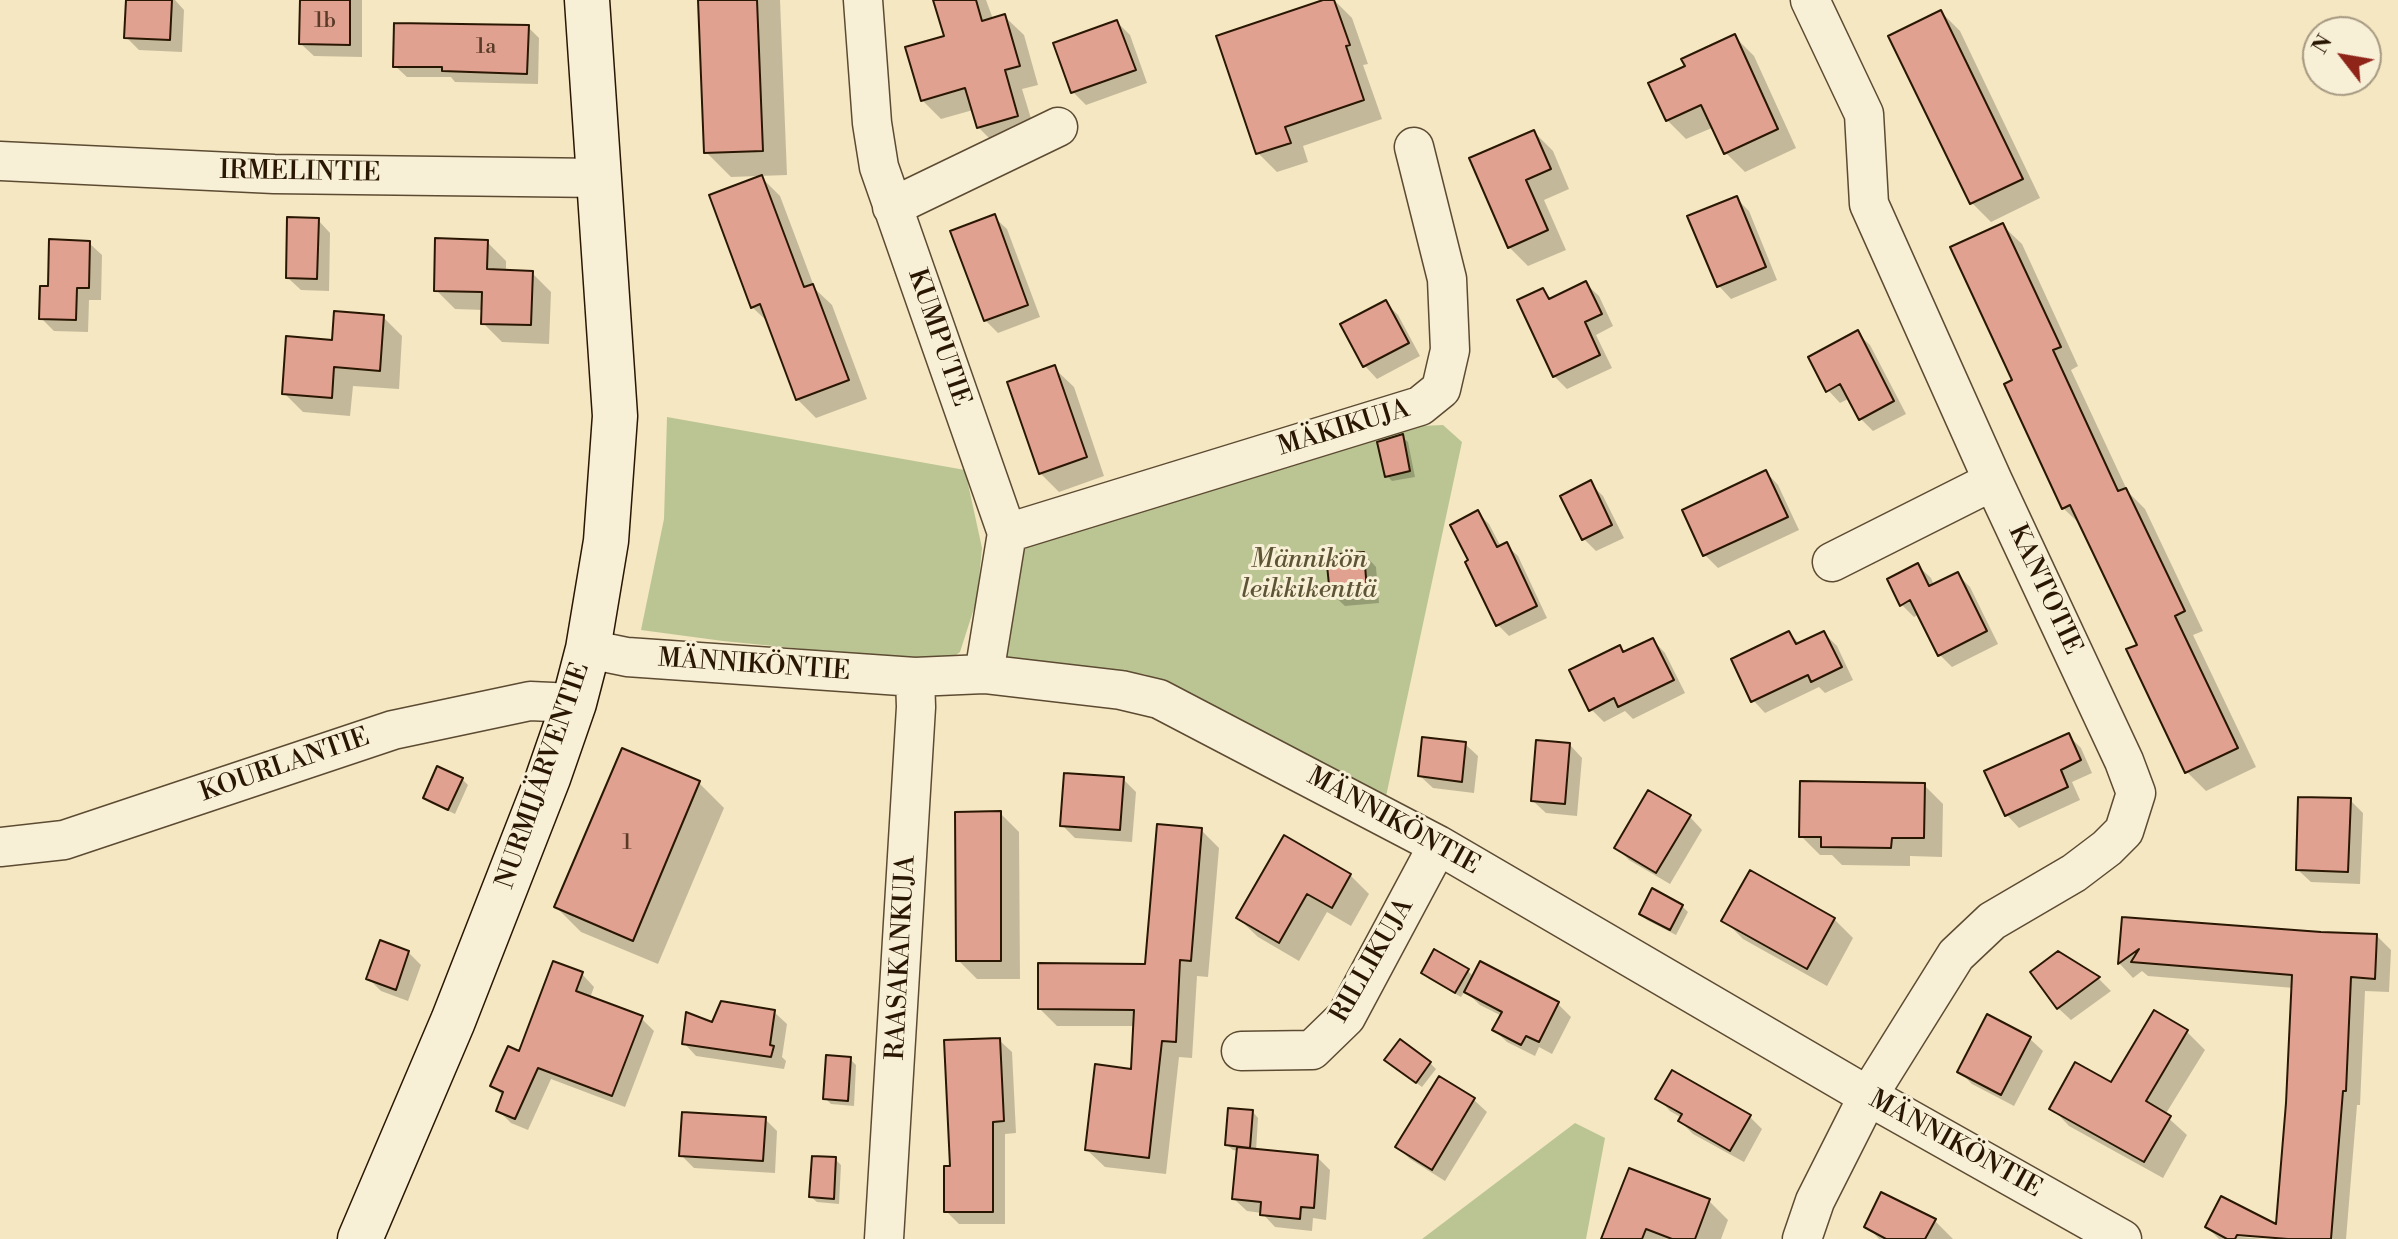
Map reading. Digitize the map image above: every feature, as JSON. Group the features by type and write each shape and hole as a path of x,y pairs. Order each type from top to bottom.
{"street":[{"name":"NURMIJÄRVENTIE","path":"360,1239 453,1021 548,778 574,703 588,649 606,541 615,416 587,0"},
{"name":"KUMPUTIE","path":"863,0 872,123 879,167 1007,533 984,674"},
{"name":"KANTOTIE","path":"1802,1239 1815,1201 1868,1096 1956,955 1992,921 2074,873 2107,848 2124,831 2136,793 1869,204 1864,114 1810,0"},
{"path":"892,207 1058,127"},
{"name":"MÄKIKUJA","path":"1007,533 1420,406 1441,389 1450,350 1447,279 1414,147"},
{"name":"IRMELINTIE","path":"0,161 274,174 600,178"},
{"path":"1832,562 1993,481"},
{"name":"MÄNNIKÖNTIE","path":"588,649 627,657 915,677 984,674 1121,690 1159,699 1438,845 1868,1096 2122,1239"},
{"name":"RAASAKANKUJA","path":"884,1239 915,738 915,677"},
{"name":"KOURLANTIE","path":"0,847 64,840 393,730 530,701 574,703"},
{"name":"RILLIKUJA","path":"1241,1051 1312,1050 1346,1017 1438,845"}],"green space":[{"path":"667,417 965,470 982,548 977,599 960,652 945,663 641,630 664,519"},
{"name":"Männikön leikkikenttä","path":"1443,425 1462,442 1385,801 1169,684 1144,674 1012,664 1000,646 1016,558 1037,537 1420,426"},
{"path":"1575,1123 1605,1138 1586,1239 1422,1239"}],"building":[{"path":"126,0 172,0 170,40 124,38"},
{"path":"300,0 350,0 350,45 299,44"},
{"path":"698,0 757,0 763,151 704,153"},
{"path":"933,0 976,0 982,21 1005,14 1020,66 1005,70 1018,116 977,128 965,88 921,101 905,47 944,36"},
{"path":"1323,0 1334,0 1364,100 1285,127 1291,143 1256,154 1216,36"},
{"path":"1941,10 2023,179 1970,204 1888,36"},
{"path":"1117,20 1136,70 1071,93 1053,43"},
{"path":"394,23 529,25 527,74 442,71 442,67 393,67"},
{"path":"1735,34 1778,129 1724,154 1701,105 1666,121 1648,83 1685,66 1681,59"},
{"path":"1534,130 1551,169 1526,180 1548,230 1508,248 1469,158"},
{"path":"762,175 804,287 813,284 849,380 796,400 760,304 751,308 709,195"},
{"path":"1737,196 1766,267 1717,287 1687,216"},
{"path":"995,214 1028,305 984,321 950,231"},
{"path":"287,217 319,218 317,279 286,278"},
{"path":"2003,223 2061,347 2053,350 2118,491 2126,488 2185,611 2175,616 2238,748 2185,773 2126,649 2137,645 2070,505 2062,509 2004,384 2012,380 1950,247"},
{"path":"435,238 488,240 487,269 533,271 531,325 481,324 482,292 434,291"},
{"path":"49,239 90,241 89,288 77,288 76,320 39,319 40,286 48,286"},
{"path":"1586,281 1602,314 1585,322 1600,355 1553,377 1517,300 1543,288 1549,299"},
{"path":"1386,300 1409,343 1363,367 1340,324"},
{"path":"334,311 384,315 380,371 334,367 332,398 282,394 286,336 332,340"},
{"path":"1858,330 1894,401 1859,420 1840,384 1826,392 1808,357"},
{"path":"1055,365 1087,457 1039,474 1007,382"},
{"path":"1403,434 1410,471 1385,477 1377,442"},
{"path":"1766,470 1788,517 1703,556 1682,510"},
{"path":"1591,480 1612,525 1582,540 1560,496"},
{"path":"1478,510 1497,547 1507,542 1537,606 1496,626 1450,525"},
{"path":"1364,552 1367,591 1330,595 1326,555"},
{"path":"1918,563 1929,586 1958,572 1987,631 1938,656 1910,600 1900,606 1887,579"},
{"path":"1789,631 1796,644 1824,631 1842,667 1811,682 1808,675 1751,702 1731,659"},
{"path":"1653,638 1674,680 1618,707 1614,698 1589,711 1569,670 1620,645 1623,652"},
{"path":"2069,733 2081,760 2061,770 2068,787 2005,816 1984,771"},
{"path":"1422,737 1466,742 1462,782 1418,776"},
{"path":"1536,740 1570,743 1565,804 1531,801"},
{"path":"622,748 700,781 633,941 554,907"},
{"path":"437,766 463,778 448,810 423,798"},
{"path":"1064,773 1124,777 1120,830 1060,826"},
{"path":"1800,781 1925,783 1924,838 1892,838 1891,848 1821,847 1821,837 1799,837"},
{"path":"1648,790 1691,815 1656,873 1614,848"},
{"path":"2298,797 2351,798 2348,872 2296,870"},
{"path":"1001,811 1001,961 956,961 955,812"},
{"path":"1157,824 1202,828 1191,961 1180,960 1176,1042 1162,1041 1149,1158 1085,1150 1095,1064 1131,1069 1134,1010 1038,1009 1038,963 1145,964"},
{"path":"1284,835 1351,874 1332,908 1307,894 1279,943 1236,918"},
{"path":"1750,870 1835,918 1807,969 1721,921"},
{"path":"1652,888 1683,905 1670,930 1639,914"},
{"path":"2122,917 2377,934 2375,979 2351,977 2346,1091 2343,1091 2331,1239 2237,1235 2235,1239 2227,1239 2205,1227 2221,1196 2276,1224 2292,975 2131,962 2139,949 2118,964"},
{"path":"380,940 409,951 396,990 366,979"},
{"path":"1434,949 1469,969 1455,993 1421,973"},
{"path":"2058,951 2100,977 2057,1009 2030,972"},
{"path":"553,961 583,972 576,991 643,1016 612,1096 538,1068 515,1119 496,1111 503,1092 490,1086 508,1046 519,1051"},
{"path":"1480,961 1559,1002 1539,1042 1526,1036 1521,1045 1492,1030 1502,1012 1464,992"},
{"path":"721,1001 775,1010 771,1057 682,1044 686,1012 712,1022"},
{"path":"2154,1010 2188,1030 2146,1101 2171,1116 2144,1162 2049,1109 2075,1062 2111,1082"},
{"path":"1987,1014 2031,1037 2001,1095 1957,1072"},
{"path":"1000,1038 1004,1121 993,1122 993,1212 944,1212 944,1166 950,1166 944,1040"},
{"path":"1400,1039 1431,1062 1416,1083 1384,1060"},
{"path":"826,1055 851,1057 848,1101 823,1099"},
{"path":"1672,1070 1751,1115 1730,1151 1678,1121 1682,1114 1655,1099"},
{"path":"1439,1076 1475,1098 1432,1170 1395,1147"},
{"path":"1228,1108 1253,1110 1250,1148 1225,1145"},
{"path":"682,1112 766,1117 763,1161 679,1156"},
{"path":"1237,1147 1318,1155 1314,1208 1301,1207 1300,1219 1260,1215 1261,1202 1232,1199"},
{"path":"812,1156 836,1157 834,1199 809,1197"},
{"path":"1629,1168 1710,1199 1695,1239 1672,1239 1646,1229 1642,1239 1601,1239"},
{"path":"1881,1192 1936,1219 1925,1239 1886,1239 1864,1227"}]}
